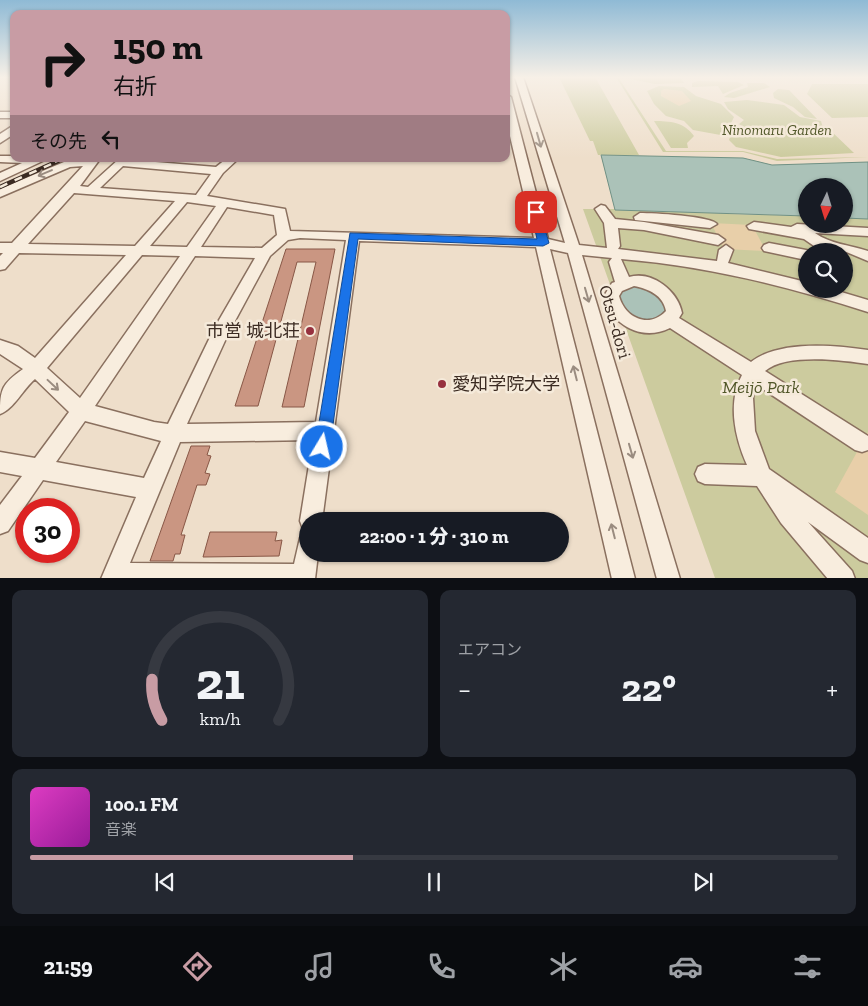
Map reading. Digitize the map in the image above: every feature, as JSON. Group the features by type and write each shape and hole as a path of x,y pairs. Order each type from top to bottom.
{"street":[{"name":"Otsu-dori","path":"528,104 574,251 669,578"},
{"path":"510,113 624,578"},
{"path":"0,140 9,131"},
{"path":"0,177 33,162"},
{"path":"0,194 68,164 80,162"},
{"path":"0,264 71,189 91,162"},
{"path":"91,190 120,162 219,171"},
{"path":"199,199 219,171 230,162"},
{"path":"71,189 199,199 280,212 284,236"},
{"path":"0,406 19,382 36,369 184,198"},
{"path":"0,523 81,411 224,203"},
{"path":"606,216 682,219 685,222 710,224"},
{"path":"606,216 613,246"},
{"path":"606,216 722,250"},
{"path":"798,228 754,226 809,236 817,243"},
{"path":"853,231 868,232"},
{"path":"821,243 819,239 838,233"},
{"path":"305,562 303,577 113,576 172,433 245,286 265,253 284,236 300,234 543,243 574,251 673,259 721,267 798,284"},
{"path":"312,512 353,236"},
{"path":"0,248 265,253"},
{"path":"769,248 798,253"},
{"path":"853,251 868,256"},
{"path":"853,260 868,264"},
{"path":"616,262 624,282"},
{"path":"624,282 643,282 662,291 673,306 674,314 670,320 648,327 622,321 611,297 612,291 624,282"},
{"path":"843,298 868,306"},
{"path":"670,320 862,443"},
{"path":"0,347 12,351 36,369 81,411 154,431 172,433 325,431"},
{"path":"844,578 805,534 762,476 744,434 742,416 744,398 752,373 767,360 806,352 868,357"},
{"path":"0,462 149,489"},
{"path":"705,474 762,476 868,552"}],"green space":[{"path":"572,104 610,104 639,155 598,155 593,141 590,141"},
{"path":"633,104 635,104 666,151 743,151 777,159 868,157 777,161 743,152 663,152"},
{"path":"654,104 721,104 734,117 731,123 736,131 726,136 693,130 684,121 666,116"},
{"name":"Ninomaru Garden","path":"725,104 784,105 800,117 821,121 823,128 830,130 854,153 781,157 736,147 729,140 730,137 738,133 751,132 739,124 744,120 728,109"},
{"path":"787,104 802,104 817,119 805,117"},
{"path":"817,104 868,104 868,117 832,118"},
{"path":"654,121 671,122 681,125 690,131 694,136 687,143 688,148 671,148"},
{"name":"Meijō Park","path":"601,155 743,158 772,165 868,162 822,170 805,178 798,178 798,181 728,214 798,216 798,233 853,233 853,218 868,219 868,578 715,578 583,209 615,209"}],"sand":[{"path":"711,223 752,225 766,251 724,249"},
{"path":"868,432 868,515 835,492"}],"shaded area":[{"path":"601,155 743,158 772,165 868,162 868,219 853,218 853,178 798,178 798,216 615,210"},
{"path":"633,286 648,290 660,299 666,308 661,317 639,319 628,314 621,303 619,295 621,290"}],"building":[{"name":"市営 城北荘","path":"286,249 335,249 304,407 282,407 316,262 297,262 258,406 235,406"},
{"path":"191,446 210,446 207,455 211,456 205,473 210,474 206,485 197,485 181,535 185,535 180,554 175,554 173,561 150,561"},
{"path":"210,532 277,532 275,541 282,540 279,556 203,557"}],"railway":[{"path":"0,187 56,162"}],"place":[{"name":"市営 城北荘","path":"310,331"},
{"name":"愛知学院大学","path":"442,384"}],"route":[{"path":"322,447 353,236 543,243 536,212"}]}
